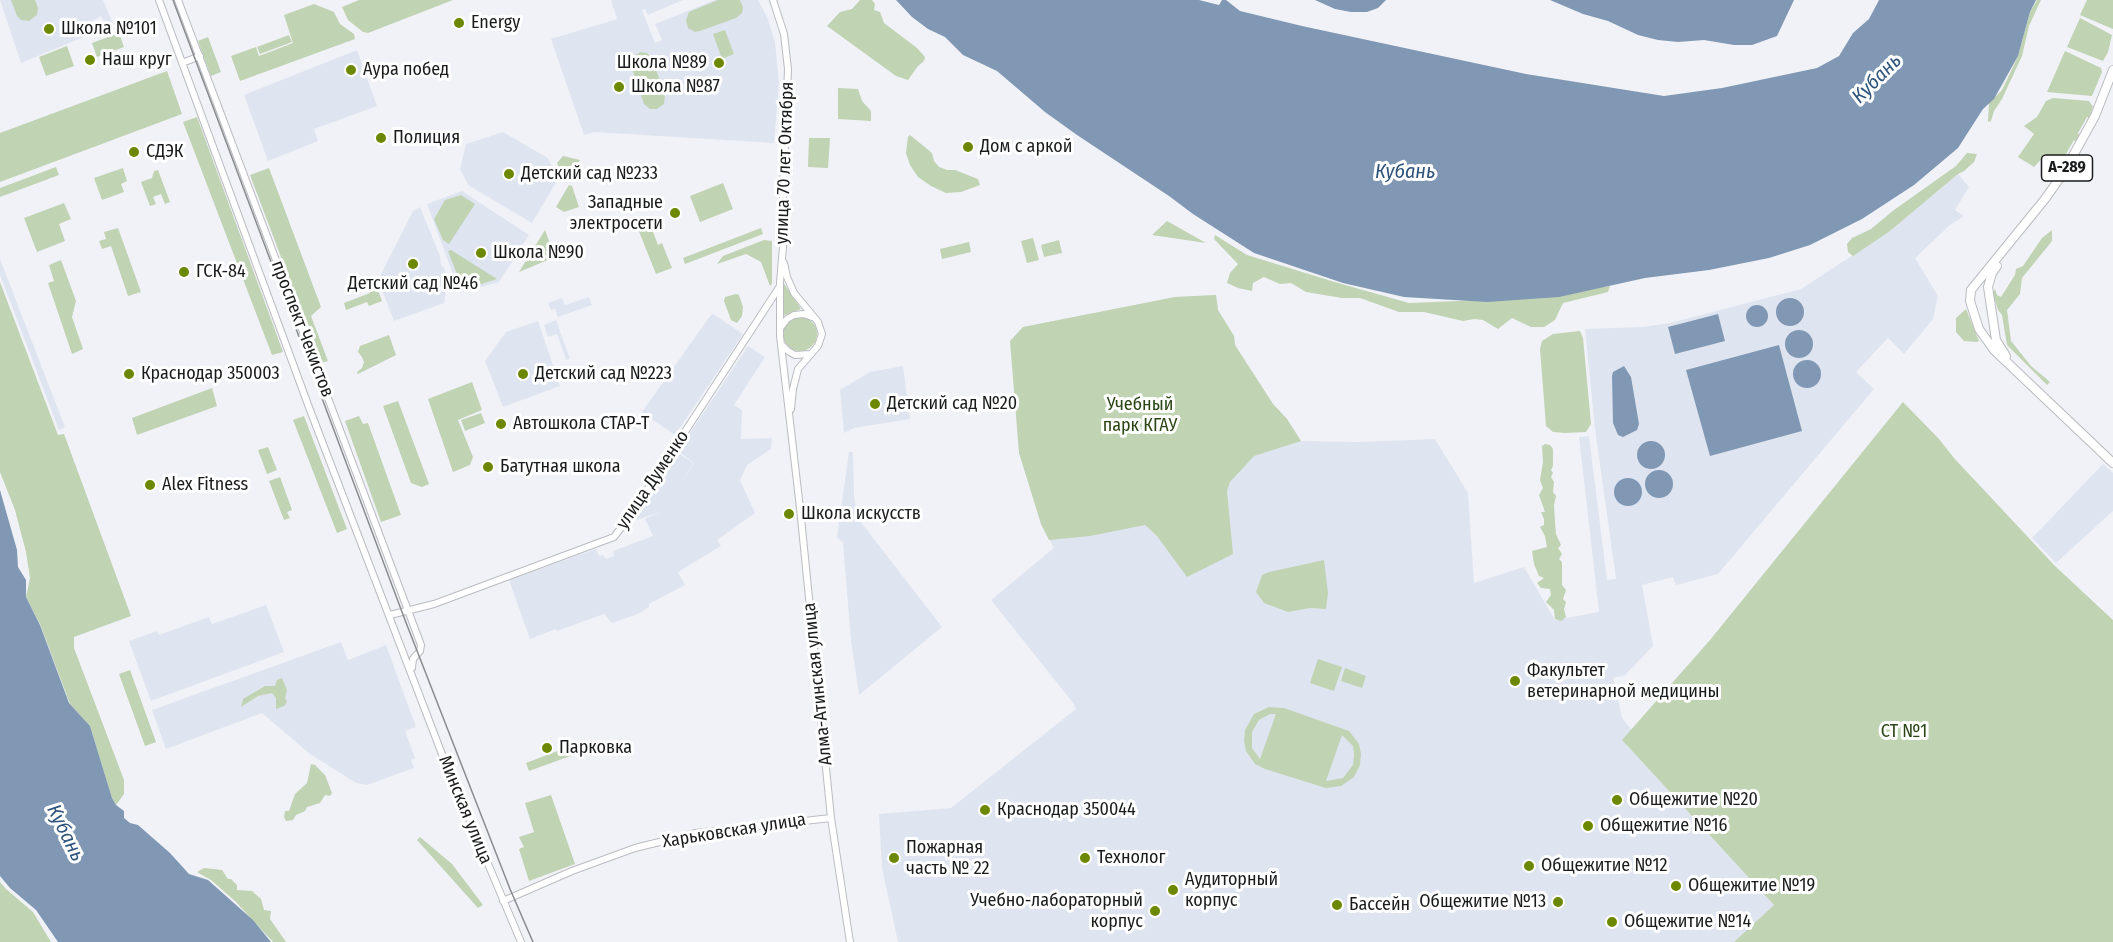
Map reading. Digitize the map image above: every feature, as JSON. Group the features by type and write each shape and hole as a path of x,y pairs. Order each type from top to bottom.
{"highway":[{"name":"А-289","path":"2008,361 1985,341 1970,304 1971,290 2045,200 2064,172 2095,116 2113,70"},
{"name":"А-289","path":"2008,361 1998,345 1992,324 1988,287 1992,273 2068,174 2099,118 2113,83"},
{"path":"2008,361 2113,457"},
{"path":"2008,361 2113,463"}],"main road":[{"name":"проспект Чекистов","path":"159,0 304,394 413,677"},
{"name":"проспект Чекистов","path":"178,0 422,645 422,649 412,664 413,677"},
{"name":"улица 70 лет Октября","path":"773,0 784,34 787,54 780,328"},
{"path":"182,63 200,56"},
{"path":"781,342 786,350 795,355 806,355 815,350 822,334 820,326 794,292 788,279 783,247"},
{"path":"780,284 783,278 788,279"},
{"name":"улица Думенко","path":"390,615 434,604 611,539 616,535 780,284"},
{"path":"763,313 775,312 780,319"},
{"path":"780,328 787,319 796,314 806,314 815,319"},
{"name":"Алма-Атинская улица","path":"780,328 831,818 850,942"},
{"name":"Алма-Атинская улица","path":"790,425 795,376 803,361 815,350"},
{"name":"проспект Чекистов","path":"400,642 406,652 416,656"},
{"name":"Минская улица","path":"413,677 445,762 521,942"},
{"name":"Харьковская улица","path":"503,901 573,871 646,846 696,833 831,818"}],"shaded area":[{"name":"Школа №101","path":"0,0 103,0 112,22 105,24 101,16 87,24 91,34 21,63"},
{"path":"611,0 683,0 648,15 645,9 642,10 655,43 662,40 655,24 715,0 758,0 767,17 775,42 779,82 774,143 594,132 584,135 551,39 617,19"},
{"path":"357,50 377,106 314,129 318,141 268,161 244,95"},
{"name":"Детский сад №233","path":"503,132 548,158 558,179 532,223 468,185 460,169 466,144"},
{"path":"1958,174 1969,187 1955,210 1964,216 1950,225 1915,258 1938,296 1933,319 1904,354 1888,338 1856,372 1874,389 1718,574 1676,585 1673,577 1642,585 1653,646 1625,675 1613,678 1622,718 1632,730 1622,740 1774,905 1734,942 898,942 882,868 879,814 951,808 1076,709 991,600 1054,548 1041,524 1023,327 1175,297 1216,295 1218,310 1234,336 1235,345 1273,404 1287,419 1301,441 1358,442 1435,439 1468,493 1474,583 1524,567 1555,620 1599,612 1579,437 1589,436 1607,580 1616,579 1595,429 1585,329 1642,327 1670,323 1801,289 1890,231"},
{"name":"Школа №90","path":"462,191 529,235 499,282 460,293 427,204"},
{"name":"Детский сад №46","path":"420,207 448,279 444,303 394,321 378,280 413,211"},
{"path":"0,259 65,427 59,430 0,275"},
{"path":"589,297 592,305 558,317 555,309 551,310 548,303 562,298 565,305"},
{"path":"713,314 743,334 675,435 642,412"},
{"path":"556,320 570,359 566,360 557,334 548,337 544,325"},
{"name":"Детский сад №223","path":"538,321 560,386 503,407 485,361 506,332"},
{"path":"748,346 765,357 734,405 742,410 741,439 772,438 771,449 747,465 740,480 755,513 717,540 721,546 678,572 685,585 649,604 649,607 638,614 612,623 604,614 530,639 509,580 596,549 599,556 603,555 606,559 614,556 613,551 653,536 645,519 660,512 634,521 633,516 675,451 693,463 682,482 694,463 678,451"},
{"name":"Детский сад №20","path":"903,366 910,419 854,428 844,433 840,390 870,372"},
{"path":"849,452 853,452 857,517 942,627 859,695 851,641 843,543 837,537"},
{"path":"2103,464 2113,473 2113,511 2056,563 2032,538"},
{"path":"266,605 284,652 151,701 129,641 157,631 159,635 209,617 212,624"},
{"path":"341,642 348,660 386,645 416,727 405,731 415,758 411,760 414,768 367,785 356,783 310,754 262,713 166,749 152,710"}],"green space":[{"path":"11,0 35,0 38,8 37,15 29,21 21,20"},
{"path":"359,0 453,0 368,33 363,32 348,20 342,7"},
{"path":"718,0 740,0 743,7 742,13 736,18 700,31 695,32 688,28 686,20 689,12"},
{"path":"860,0 872,0 875,4 874,10 880,12 884,23 917,48 925,57 908,80 896,76 827,26 840,12 852,9"},
{"path":"2037,0 2041,0 2029,26 2022,56 1991,121 1988,122 1989,103 2002,90 2012,69 2018,56 2030,12"},
{"path":"2087,0 2113,0 2113,29 2080,15"},
{"path":"314,4 334,12 340,24 354,34 355,39 240,81 231,56 256,47 259,56 293,43 284,15"},
{"path":"2080,18 2112,35 2103,61 2067,47"},
{"path":"725,30 734,54 722,59 713,34"},
{"path":"119,33 124,47 97,57 92,43"},
{"path":"289,35 292,42 260,54 257,47"},
{"path":"208,37 221,72 211,76 198,41"},
{"path":"67,46 74,66 46,76 39,57"},
{"path":"2065,51 2101,68 2102,72 2092,96 2047,92"},
{"path":"641,52 647,53 652,58 665,95 664,104 657,109 650,109 644,104 631,66 632,57"},
{"path":"167,71 182,114 0,182 0,133"},
{"path":"838,88 858,89 862,101 871,111 871,121 838,119"},
{"path":"2053,98 2089,101 2093,107 2089,118 2087,117 2078,133 2076,142 2074,140 2063,159 2063,167 2043,157 2034,167 2018,157 2034,134 2024,126 2037,117 2046,101"},
{"path":"197,117 283,352 272,355 183,122"},
{"path":"910,135 932,153 939,167 955,170 978,179 980,185 961,192 946,193 918,177 906,153"},
{"path":"809,138 830,138 828,168 808,167"},
{"path":"1967,153 1977,154 1974,162 1964,171 1890,231 1853,256 1848,252 1847,244 1852,238 1871,229 1956,166"},
{"path":"563,156 580,160 566,183 557,163"},
{"path":"56,167 59,175 0,197 0,188"},
{"path":"123,168 127,181 121,184 124,192 102,200 94,178"},
{"path":"269,168 321,307 311,316 328,361 321,363 250,175"},
{"path":"158,170 170,202 165,204 161,194 153,197 156,204 150,206 141,182 152,178 154,171"},
{"path":"723,183 733,209 700,222 690,196"},
{"path":"569,185 572,186 579,207 564,212 556,207"},
{"path":"461,195 475,204 449,244 443,240 434,219 445,200"},
{"path":"64,203 71,219 59,224 65,241 37,252 24,218"},
{"path":"1167,221 1206,243 1152,235"},
{"path":"650,224 658,245 662,243 672,268 656,274 638,229"},
{"path":"118,228 141,292 128,296 111,246 102,249 99,241 106,239 104,232"},
{"path":"761,228 763,234 685,264 683,258"},
{"path":"545,230 555,257 519,272"},
{"path":"2052,230 2052,241 2022,278 2020,294 2007,310 2011,341 2031,366 2050,382 2047,385 2007,345 2002,315 1998,310 1993,293 1995,289 1997,295 2001,297 2015,275 2016,269 2023,266 2042,238"},
{"path":"1215,235 1247,255 1409,303 1508,299 1610,286 1608,292 1563,303 1555,320 1544,327 1531,327 1512,318 1498,329 1483,320 1463,321 1424,312 1399,312 1360,298 1342,298 1306,292 1291,283 1280,284 1264,277 1253,283 1252,291 1238,288 1227,283 1230,273 1238,264 1214,239"},
{"path":"1033,238 1039,260 1027,263 1021,241"},
{"path":"764,240 772,241 772,284 770,286 761,262 746,254 717,264 723,256"},
{"path":"1059,240 1062,253 1044,257 1041,245"},
{"path":"969,242 971,252 942,259 940,249"},
{"path":"451,250 497,279 463,290 448,251"},
{"path":"61,260 76,301 72,317 83,349 72,354 48,283 54,281 49,265"},
{"path":"0,282 58,435 64,434 131,616 74,637 74,648 124,780 124,794 116,805 90,726 70,704 40,624 26,597 30,578 26,552 15,510 0,472"},
{"path":"375,282 382,301 369,306 367,302 346,310 344,303 370,293 368,285"},
{"path":"783,282 801,309 785,315 783,314"},
{"path":"739,295 743,307 742,316 737,323 731,320 724,301 725,297"},
{"name":"Учебный парк КГАУ","path":"1216,295 1218,310 1234,336 1235,345 1273,404 1287,419 1301,441 1254,456 1230,482 1227,491 1233,554 1187,577 1157,536 1145,525 1090,536 1049,540 1041,524 1019,453 1010,341 1023,327 1175,297"},
{"path":"1966,309 1979,341 1977,342 1964,341 1956,332 1956,318"},
{"path":"800,317 812,322 817,334 812,346 800,351 788,346 783,334 788,322"},
{"path":"1580,331 1583,338 1591,424 1586,432 1553,432 1546,426 1540,349 1542,341 1553,334"},
{"path":"389,335 396,355 358,374 364,362 358,352 360,346"},
{"path":"472,382 482,410 458,420 473,457 470,465 453,472 428,399"},
{"path":"212,388 217,406 137,435 132,418"},
{"path":"398,401 429,484 422,487 411,483 383,406"},
{"name":"СТ №1","path":"1903,402 2055,566 2113,620 2113,942 1734,942 1774,905 1622,740 1710,640"},
{"path":"481,413 485,423 465,431 461,420"},
{"path":"304,416 347,529 337,533 293,420"},
{"path":"359,416 363,424 368,423 401,515 381,522 345,421"},
{"path":"1550,445 1553,449 1551,477 1554,482 1553,492 1556,496 1554,505 1556,534 1561,545 1558,548 1562,554 1559,559 1562,562 1562,585 1566,590 1563,599 1566,602 1564,609 1566,617 1561,621 1555,619 1554,610 1546,602 1551,595 1550,589 1541,588 1537,583 1544,578 1539,576 1532,551 1547,547 1540,527 1544,525 1541,512 1545,512 1539,495 1543,488 1540,480 1543,462 1542,446"},
{"path":"268,447 277,470 267,474 258,450"},
{"path":"280,477 292,510 287,512 290,518 284,520 269,481"},
{"path":"1324,560 1328,593 1326,609 1310,608 1288,612 1264,603 1256,592 1262,575"},
{"path":"1318,659 1342,667 1334,691 1310,683"},
{"path":"1345,668 1366,676 1362,688 1341,681"},
{"path":"130,670 156,742 145,746 119,674"},
{"path":"282,678 287,690 285,698 287,702 284,706 276,709 276,698 272,693 258,696 241,707 243,699 265,686 275,686 277,680"},
{"path":"1269,707 1284,708 1349,731 1359,744 1361,754 1360,765 1354,777 1341,786 1326,788 1255,764 1246,751 1244,741 1245,730 1254,714","holes":["1270,714 1276,714 1260,759 1252,748 1252,732 1259,720","1342,735 1353,746 1353,765 1343,778 1326,781"]},
{"path":"573,745 576,754 529,771 526,763"},
{"path":"311,764 325,775 332,793 330,796 325,795 320,803 307,807 293,820 286,821 285,811 289,811 295,794 307,783"},
{"path":"551,795 575,864 529,881 519,849 524,847 519,837 534,832 525,803"},
{"path":"420,837 452,864 483,905 478,908 417,840"},
{"path":"204,868 222,870 228,879 237,885 237,890 252,891 261,899 264,910 271,911 270,919 286,942 273,942 235,901 211,880 197,872"},
{"path":"0,882 33,912 51,942 0,942"}],"water":[{"name":"Кубань","path":"896,0 1199,0 1219,5 1222,0 1226,0 1240,11 1302,26 1526,74 1664,96 1722,88 1817,68 1839,56 1853,33 1869,19 1879,0 2036,0 2030,12 2018,56 1994,99 1983,109 1958,148 1914,185 1862,219 1810,245 1769,258 1709,270 1645,278 1559,297 1487,302 1404,297 1343,283 1254,253 1077,135 1045,112 997,71 963,55 945,37 928,29 912,17"},
{"path":"1315,0 1386,0 1378,8 1367,12 1351,12 1335,9"},
{"path":"1550,0 1794,0 1777,36 1752,45 1734,45 1704,40 1678,42 1658,40 1638,35 1608,21 1583,14"},
{"path":"1790,298 1800,302 1804,312 1800,322 1790,326 1780,322 1776,312 1780,302"},
{"path":"1757,305 1765,308 1768,316 1765,324 1757,327 1749,324 1746,316 1749,308"},
{"path":"1718,314 1725,341 1675,354 1668,327"},
{"path":"1799,330 1809,334 1813,344 1809,354 1799,358 1789,354 1785,344 1789,334"},
{"path":"1779,345 1802,431 1710,456 1686,370"},
{"path":"1807,360 1817,364 1821,374 1817,384 1807,388 1797,384 1793,374 1797,364"},
{"path":"1624,366 1631,377 1639,424 1637,430 1623,437 1618,435 1613,423 1612,376 1613,372"},
{"path":"1651,441 1661,445 1665,455 1661,465 1651,469 1641,465 1637,455 1641,445"},
{"path":"1659,470 1669,474 1673,484 1669,494 1659,498 1649,494 1645,484 1649,474"},
{"path":"1628,478 1638,482 1642,492 1638,502 1628,506 1618,502 1614,492 1618,482"},
{"name":"Кубань","path":"0,490 17,550 18,567 26,580 26,597 40,625 69,703 90,726 116,805 124,811 124,818 138,825 170,853 189,874 208,880 253,920 271,942 58,942 36,910 10,888 0,876"}],"tram line":[{"path":"173,0 405,620 533,942"}],"place":[{"name":"Energy","path":"459,23"},
{"name":"Школа №101","path":"49,29"},
{"name":"Наш круг","path":"90,60"},
{"name":"Школа №89","path":"719,63"},
{"name":"Аура побед","path":"351,70"},
{"name":"Школа №87","path":"619,87"},
{"name":"Полиция","path":"381,138"},
{"name":"Дом с аркой","path":"968,147"},
{"name":"СДЭК","path":"134,152"},
{"name":"Детский сад №233","path":"509,174"},
{"name":"Западные электросети","path":"675,213"},
{"name":"Школа №90","path":"481,253"},
{"name":"Детский сад №46","path":"413,264"},
{"name":"ГСК-84","path":"184,272"},
{"name":"Краснодар 350003","path":"129,374"},
{"name":"Детский сад №223","path":"523,374"},
{"name":"Детский сад №20","path":"875,404"},
{"name":"Автошкола СТАР-Т","path":"501,424"},
{"name":"Батутная школа","path":"488,467"},
{"name":"Alex Fitness","path":"150,485"},
{"name":"Школа искусств","path":"789,514"},
{"name":"Факультет ветеринарной медицины","path":"1515,681"},
{"name":"Парковка","path":"547,748"},
{"name":"Общежитие №20","path":"1617,800"},
{"name":"Краснодар 350044","path":"985,810"},
{"name":"Общежитие №16","path":"1588,826"},
{"name":"Пожарная часть № 22","path":"894,858"},
{"name":"Технолог","path":"1085,858"},
{"name":"Общежитие №12","path":"1529,866"},
{"name":"Общежитие №19","path":"1676,886"},
{"name":"Аудиторный корпус","path":"1173,890"},
{"name":"Общежитие №13","path":"1558,902"},
{"name":"Бассейн","path":"1337,905"},
{"name":"Учебно-лабораторный корпус","path":"1155,911"},
{"name":"Общежитие №14","path":"1612,922"}]}
